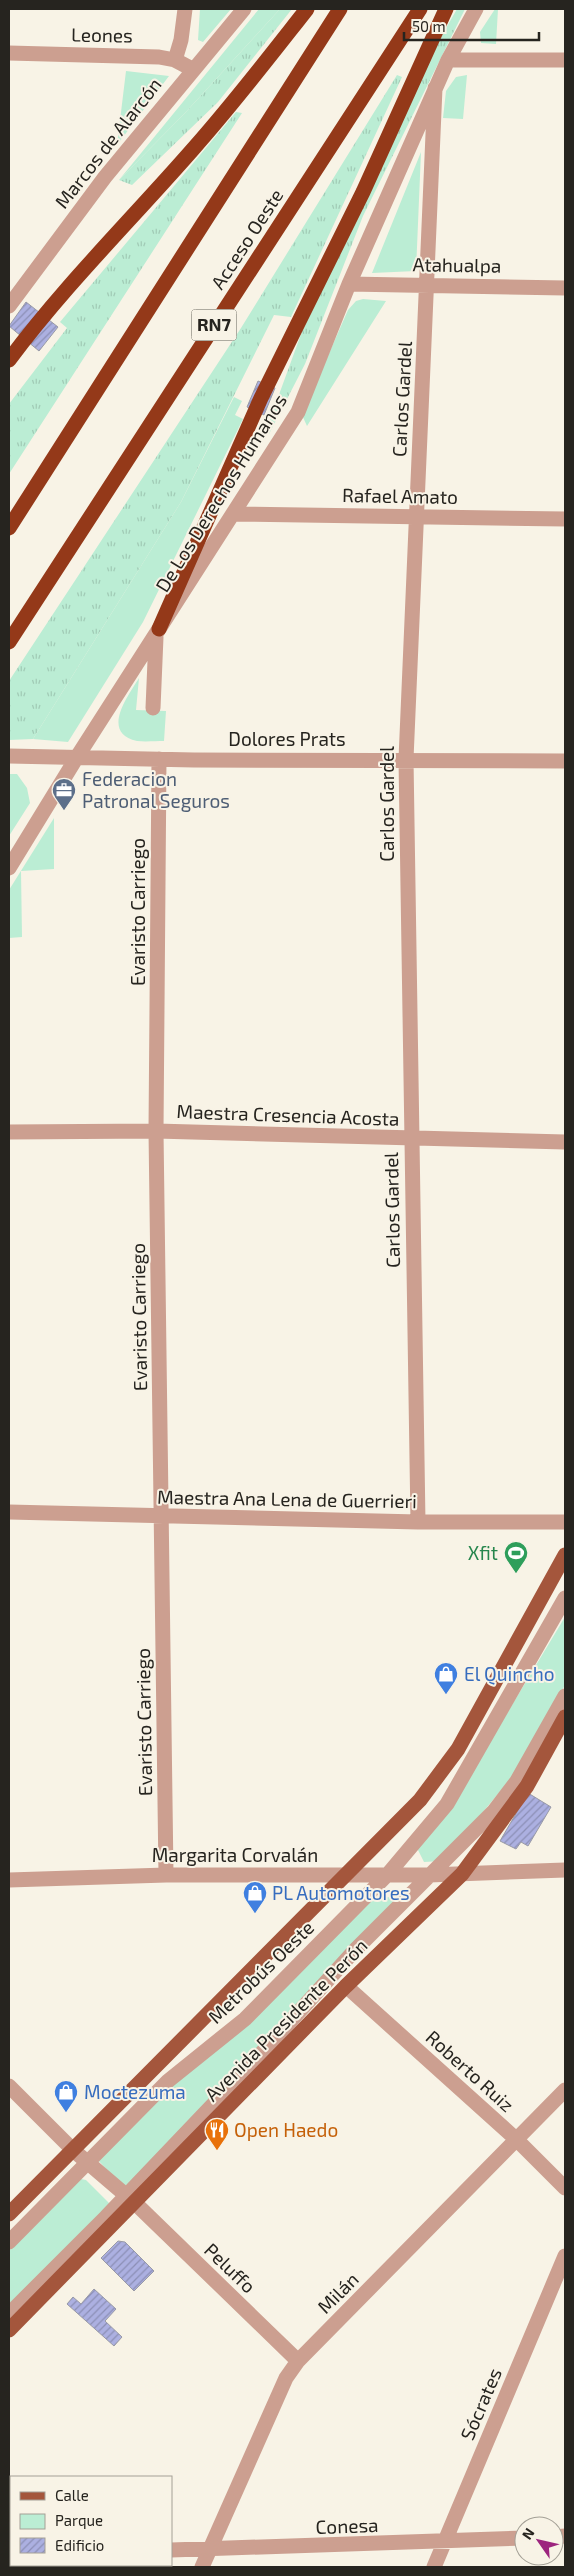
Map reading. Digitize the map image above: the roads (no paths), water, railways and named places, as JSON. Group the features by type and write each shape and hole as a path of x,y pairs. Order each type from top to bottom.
{"highway":[{"path":"9,360 35,326 194,148 307,9"},
{"path":"9,528 340,9"},
{"name":"Acceso Oeste","path":"9,642 420,9"},
{"path":"157,632 261,398 363,192 446,9"}],"main road":[{"path":"9,2214 420,1800 458,1749 565,1555"},
{"name":"Avenida Presidente Perón","path":"9,2330 130,2200 462,1874 518,1799 565,1718"}],"street":[{"path":"175,60 181,40 185,9"},
{"name":"Marcos de Alarcón","path":"9,306 16,284 192,69 244,9"},
{"name":"De Los Derechos Humanos","path":"9,868 77,757 235,514 298,412 349,284 435,88 476,9"},
{"name":"Leones","path":"9,53 159,56 175,60 192,69"},
{"path":"448,60 565,60"},
{"name":"Carlos Gardel","path":"418,1522 406,758 428,285 435,88"},
{"name":"Atahualpa","path":"349,284 565,288"},
{"name":"Rafael Amato","path":"235,514 565,519"},
{"path":"153,708 157,632"},
{"name":"Dolores Prats","path":"14,756 406,758 565,761"},
{"name":"Evaristo Carriego","path":"159,758 156,1131 166,1875"},
{"name":"Maestra Cresencia Acosta","path":"9,1132 156,1131 565,1142"},
{"name":"Maestra Ana Lena de Guerrieri","path":"9,1512 418,1522 565,1522"},
{"name":"Metrobús Oeste","path":"9,2242 168,2081 245,2019 388,1874 447,1804 565,1598"},
{"path":"9,2314 130,2200 356,1949 505,1798 565,1696"},
{"name":"Margarita Corvalán","path":"9,1880 322,1873 343,1876 429,1875 565,1870"},
{"name":"Roberto Ruiz","path":"346,1986 517,2140 565,2188"},
{"name":"Peluffo","path":"9,2086 87,2164 130,2200 298,2361"},
{"name":"Milán","path":"202,2567 286,2378 298,2361 565,2090"},
{"name":"Sócrates","path":"434,2567 565,2256"},
{"name":"Conesa","path":"172,2550 514,2538"}],"place":[{"name":"Federacion Patronal Seguros","path":"64,811"},
{"name":"Xfit","path":"516,1574"},
{"name":"El Quincho","path":"446,1695"},
{"name":"PL Automotores","path":"255,1914"},
{"name":"Moctezuma","path":"66,2113"},
{"name":"Open Haedo","path":"217,2151"}]}
